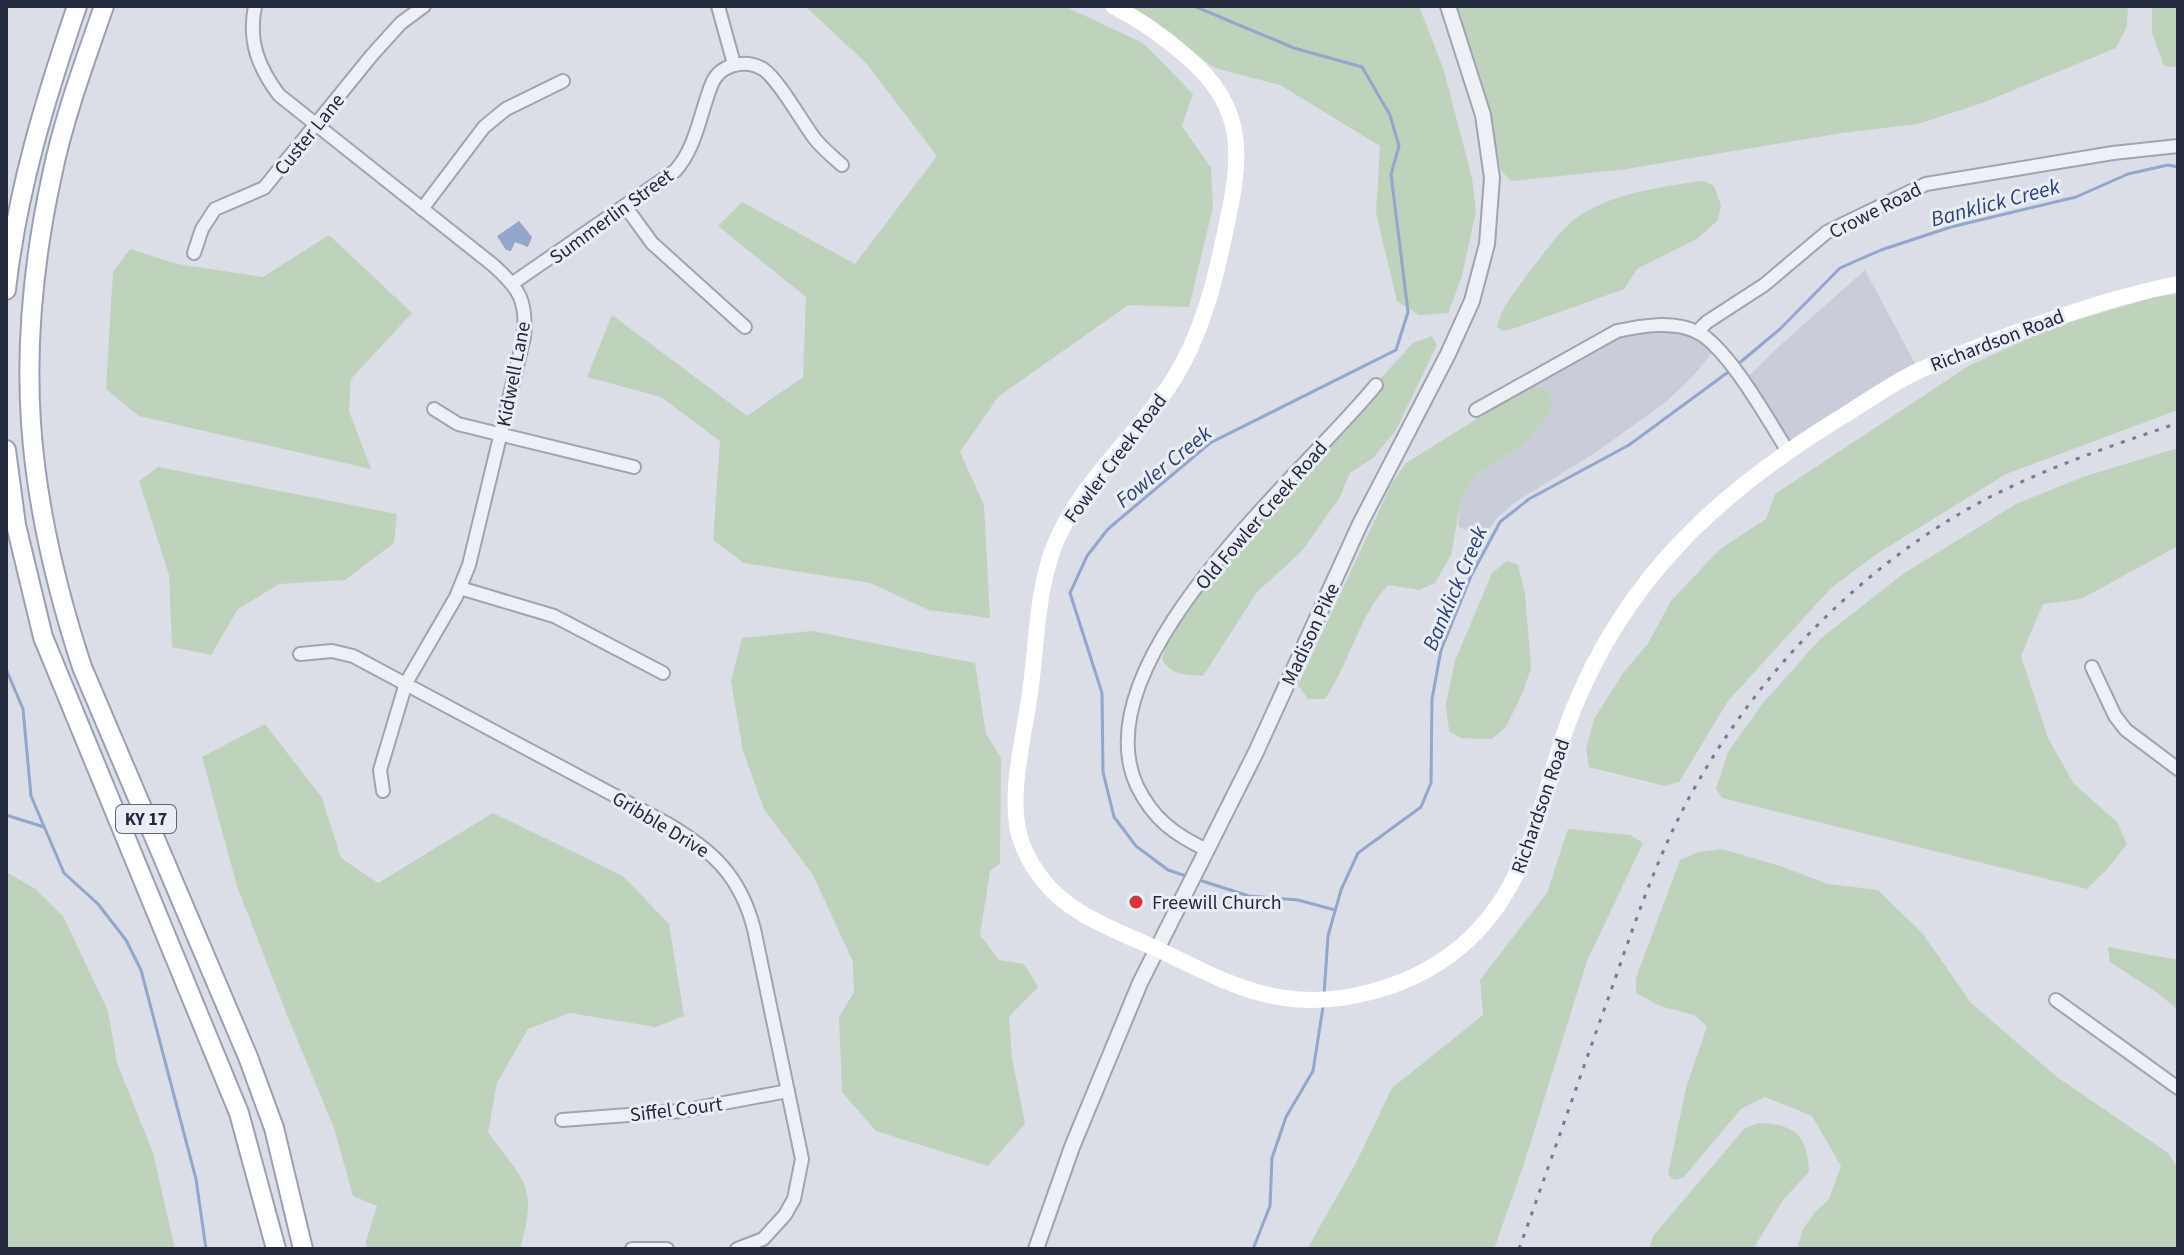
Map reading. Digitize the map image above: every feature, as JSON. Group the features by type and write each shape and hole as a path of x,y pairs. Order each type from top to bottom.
{"main road":[{"path":"6,290 22,183 50,83 77,6"},
{"name":"KY 17","path":"104,6 62,137 38,245 27,379 38,499 60,601 82,667 248,1057 274,1128 303,1249"},
{"name":"Fowler Creek Road","path":"1113,6 1171,43 1214,82 1228,108 1233,127 1236,160 1234,188 1216,277 1187,355 1157,403 1087,489 1063,525 1049,557 1042,589 1016,815 1021,842 1031,863 1056,895 1072,907 1157,949"},
{"name":"Richardson Road","path":"1157,949 1228,982 1272,996 1303,1000 1359,995 1399,983 1441,962 1490,919 1522,865 1572,713 1602,650 1641,589 1685,536 1715,507 1787,450 1919,371 2056,316 2178,284"},
{"name":"KY 17","path":"6,450 16,525 43,637 239,1113 276,1249"}],"street":[{"path":"255,6 252,33 257,60 279,95 513,283"},
{"name":"Custer Lane","path":"194,253 202,229 215,209 264,188 372,55 401,23 424,6"},
{"path":"718,6 734,64 763,69 817,142 842,165"},
{"name":"Madison Pike","path":"1036,1249 1112,1047 1157,949 1256,752 1360,524 1461,327 1483,263 1492,203 1489,148 1473,81 1448,6"},
{"name":"Summerlin Street","path":"513,283 675,171 690,150 713,79 734,64"},
{"path":"422,209 484,127 506,109 563,81"},
{"name":"Crowe Road","path":"1697,332 1707,322 1764,285 1827,232 1926,184 2113,153 2178,146"},
{"path":"625,206 652,243 745,327"},
{"name":"Kidwell Lane","path":"383,791 380,770 406,683 460,588 469,565 524,337 525,312 513,283"},
{"path":"1476,410 1617,331 1677,326 1697,332 1717,347 1787,450"},
{"name":"Old Fowler Creek Road","path":"1204,856 1167,828 1142,797 1131,774 1127,731 1136,692 1146,665 1207,574 1376,385"},
{"path":"434,409 458,424 634,467"},
{"path":"460,588 554,616 663,673"},
{"name":"Gribble Drive","path":"300,654 343,653 406,683 697,841 720,862 735,882 751,919 802,1159 794,1199 785,1215 763,1239 737,1249"},
{"path":"2092,667 2115,716 2126,730 2178,769"},
{"path":"2056,1000 2178,1088"},
{"name":"Siffel Court","path":"562,1120 681,1111 788,1091"},
{"path":"632,1249 667,1249"}],"shaded area":[{"path":"1865,270 1919,371 1787,450 1742,383"},
{"path":"1677,326 1717,347 1667,401 1595,453 1517,501 1497,518 1481,539 1458,526 1461,500 1476,475 1521,447 1528,387 1600,339"}],"green space":[{"path":"805,6 1064,6 1143,43 1193,94 1182,126 1211,168 1213,207 1189,307 1128,305 998,397 960,452 984,505 990,618 929,610 870,583 744,563 713,540 720,441 661,397 587,377 612,315 747,416 803,377 806,297 718,226 742,202 855,264 937,156 866,63"},
{"path":"1124,6 1419,6 1444,71 1472,178 1476,211 1462,276 1448,313 1419,315 1397,301 1376,213 1380,146 1280,85 1215,68"},
{"path":"1455,6 2128,6 2127,26 2116,48 1982,103 1918,124 1842,133 1626,169 1511,181 1501,171 1487,98"},
{"path":"2152,6 2178,6 2178,67 2164,66 2152,33"},
{"path":"1703,181 1714,186 1721,205 1718,220 1697,239 1637,269 1624,289 1515,328 1503,331 1497,327 1513,294 1575,219 1619,197"},
{"path":"329,235 412,313 351,379 349,411 371,469 139,416 106,389 113,272 130,249 177,264 263,277"},
{"path":"2178,294 2178,410 2006,474 1878,553 1831,588 1728,701 1679,782 1665,786 1589,767 1586,749 1594,719 1623,673 1647,645 1671,601 1720,549 1766,519 1775,494 1970,365 2054,327 2155,297"},
{"path":"1432,336 1437,345 1396,430 1373,458 1350,473 1340,497 1302,551 1257,592 1203,676 1170,669 1162,659 1177,616 1275,494 1413,343"},
{"path":"1528,387 1542,387 1551,395 1551,412 1521,447 1476,475 1461,500 1451,555 1435,583 1419,590 1388,585 1369,611 1325,699 1308,699 1298,685 1392,483 1406,463"},
{"path":"2178,448 2178,546 2081,599 2043,604 2021,656 2048,738 2074,784 2117,822 2127,844 2087,889 1722,798 1716,789 1728,752 1763,703 1820,639 1903,574 2016,504 2083,477"},
{"path":"158,467 397,514 394,543 345,580 279,584 238,609 211,655 172,647 169,575 139,481"},
{"path":"1507,561 1518,565 1525,593 1531,668 1506,727 1492,739 1461,738 1449,731 1446,704 1455,661 1492,573"},
{"path":"812,631 975,663 986,734 1001,758 1000,863 990,871 980,935 999,960 1024,964 1038,987 1009,1017 1012,1058 1025,1124 988,1166 876,1131 842,1092 839,1017 854,992 853,962 813,875 764,809 743,751 731,681 742,638"},
{"path":"265,724 322,798 341,858 378,883 493,813 623,876 669,924 684,1016 656,1027 570,1013 528,1029 497,1083 488,1132 525,1185 528,1210 520,1249 367,1249 366,1241 377,1206 353,1196 334,1128 237,886 202,757"},
{"path":"1568,829 1630,835 1643,843 1587,961 1494,1249 1307,1249 1356,1163 1392,1088 1483,1015 1480,980 1547,893"},
{"path":"1722,849 1828,884 1878,890 1923,934 1971,1003 2057,1077 2168,1153 2178,1168 2178,1249 1797,1249 1803,1229 1829,1199 1841,1166 1812,1116 1765,1097 1741,1109 1684,1177 1674,1180 1668,1174 1686,1088 1707,1026 1694,1015 1660,1006 1636,993 1636,978 1680,860 1698,852"},
{"path":"6,872 34,888 63,916 108,1011 117,1063 153,1153 175,1249 6,1249"},
{"path":"2108,947 2178,960 2178,1010 2110,962"},
{"path":"1759,1123 1781,1126 1797,1134 1806,1149 1809,1172 1783,1200 1753,1249 1649,1249 1653,1236 1744,1129"}],"water":[{"path":"519,221 532,237 528,247 515,242 511,251 506,250 497,236"}],"waterway":[{"name":"Fowler Creek","path":"1189,877 1168,870 1136,846 1114,817 1103,772 1102,693 1070,593 1087,556 1108,529 1210,443 1396,350 1408,312 1391,174 1399,146 1390,115 1362,67 1294,48 1194,6"},
{"name":"Banklick Creek","path":"1737,365 1780,329 1840,268 1881,250 1951,227 2076,197 2128,174 2168,165 2178,167"},
{"name":"Banklick Creek","path":"1324,995 1328,936 1341,890 1358,853 1421,807 1431,783 1432,699 1441,650 1471,576 1500,522 1529,499 1629,445 1731,370"},
{"path":"6,669 23,709 31,796 64,873 98,904 126,940 141,970 196,1179 206,1249"},
{"path":"6,815 44,827"},
{"name":"Fowler Creek","path":"1196,879 1249,896 1298,900 1335,910"},
{"name":"Banklick Creek","path":"1253,1249 1270,1206 1272,1158 1286,1117 1313,1071 1323,1007"}],"railway":[{"path":"1519,1249 1665,846 1715,754 1774,673 1844,599 1923,537 1966,510 2043,472 2178,423"}],"place":[{"name":"Freewill Church","path":"1136,902"}]}
